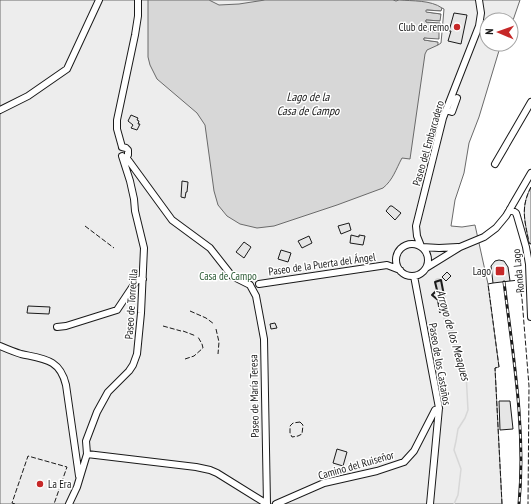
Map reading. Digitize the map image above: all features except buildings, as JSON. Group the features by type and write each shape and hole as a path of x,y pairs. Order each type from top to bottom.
{"street":[{"path":"0,110 28,96 67,69 99,0"},
{"name":"Paseo de Torrecilla","path":"86,441 102,400 129,371 135,359 139,337 144,248 124,157 119,152 122,148 117,129 117,120 136,35 138,0"},
{"name":"Paseo del Embarcadero","path":"422,247 417,236 416,226 446,110 479,26 481,13 479,0"},
{"path":"446,110 452,112 457,98"},
{"path":"495,164 529,111 531,102"},
{"path":"124,157 172,220 210,248 232,276 252,287"},
{"path":"460,247 439,248 407,244 401,248 397,254 396,262 400,270 406,275 414,276 422,273 426,268 460,247 480,239 491,232 496,228 510,209 531,173"},
{"name":"Ronda Lago","path":"510,209 518,216 526,247 530,278 531,317"},
{"path":"422,247 428,258 426,268"},
{"name":"Paseo de la Puerta del Ángel","path":"387,265 397,254"},
{"name":"Paseo de la Puerta del Ángel","path":"252,287 257,288 259,284 387,265 400,270"},
{"name":"Paseo de los Castaños","path":"414,276 439,408 430,504"},
{"path":"57,327 66,326 117,310 137,280 143,279"},
{"name":"Paseo de María Teresa","path":"252,287 256,296 264,339 267,504"},
{"path":"0,346 15,352 43,358 60,368 66,385 79,477"},
{"name":"Camino del Ruiseñor","path":"276,504 324,483 377,471 404,462 414,451 435,410 439,408"},
{"path":"70,504 77,488 87,454 86,441 74,436"},
{"path":"87,454 210,470 267,504"}],"green space":[{"name":"Casa de Campo","path":"0,0 520,0 516,12 479,12 479,52 499,52 479,117 469,143 464,173 455,200 451,226 462,227 475,225 488,284 499,367 495,368 502,504 0,504"},
{"path":"531,187 531,244 529,243 526,228 524,208"}],"water":[{"name":"Lago de la Casa de Campo","path":"148,0 209,0 219,5 265,0 399,0 427,2 438,5 442,8 442,11 427,10 427,12 441,14 441,21 426,20 426,22 440,23 440,30 425,30 440,32 439,40 424,38 424,40 439,42 438,45 427,50 425,54 410,159 402,158 392,178 383,188 274,226 257,228 240,224 227,216 218,205 214,191 205,125 197,113 157,79 150,65 148,57"}],"pier":[{"path":"442,8 444,9 441,43 438,45 438,42 424,40 424,38 439,39 439,32 424,31 425,29 440,30 440,23 426,22 426,20 440,21 441,14 426,12 426,10 441,11"}],"waterway":[{"name":"Arroyo de los Meaques","path":"438,281 445,314 456,347"},
{"name":"Arroyo de los Meaques","path":"454,504 458,495 461,469 454,450 458,429 468,410 466,373 456,347"}],"railway":[{"path":"504,282 515,365 520,420 521,476 519,504"}],"fence":[{"path":"531,187 524,208 526,228 529,243 531,244"},
{"path":"85,226 114,248"},
{"path":"510,281 519,280 522,299 529,386 528,504"},
{"path":"493,283 488,284 499,367 495,368 502,504"},
{"path":"190,311 206,318 214,324"},
{"path":"163,326 181,331"},
{"path":"216,329 219,342 218,354"},
{"path":"183,331 196,336"},
{"path":"185,359 194,356 203,348 198,337"},
{"path":"300,422 303,425 302,434 292,437 290,433 290,426 293,423 300,422"},
{"path":"15,504 12,503 28,456 67,467 54,504"}],"wall":[{"path":"440,312 438,300 432,295 437,290 435,282 441,280 447,311"}],"place":[{"name":"Club de remo","path":"457,27"},
{"name":"Lago","path":"500,271"},
{"name":"La Era","path":"40,484"}]}
